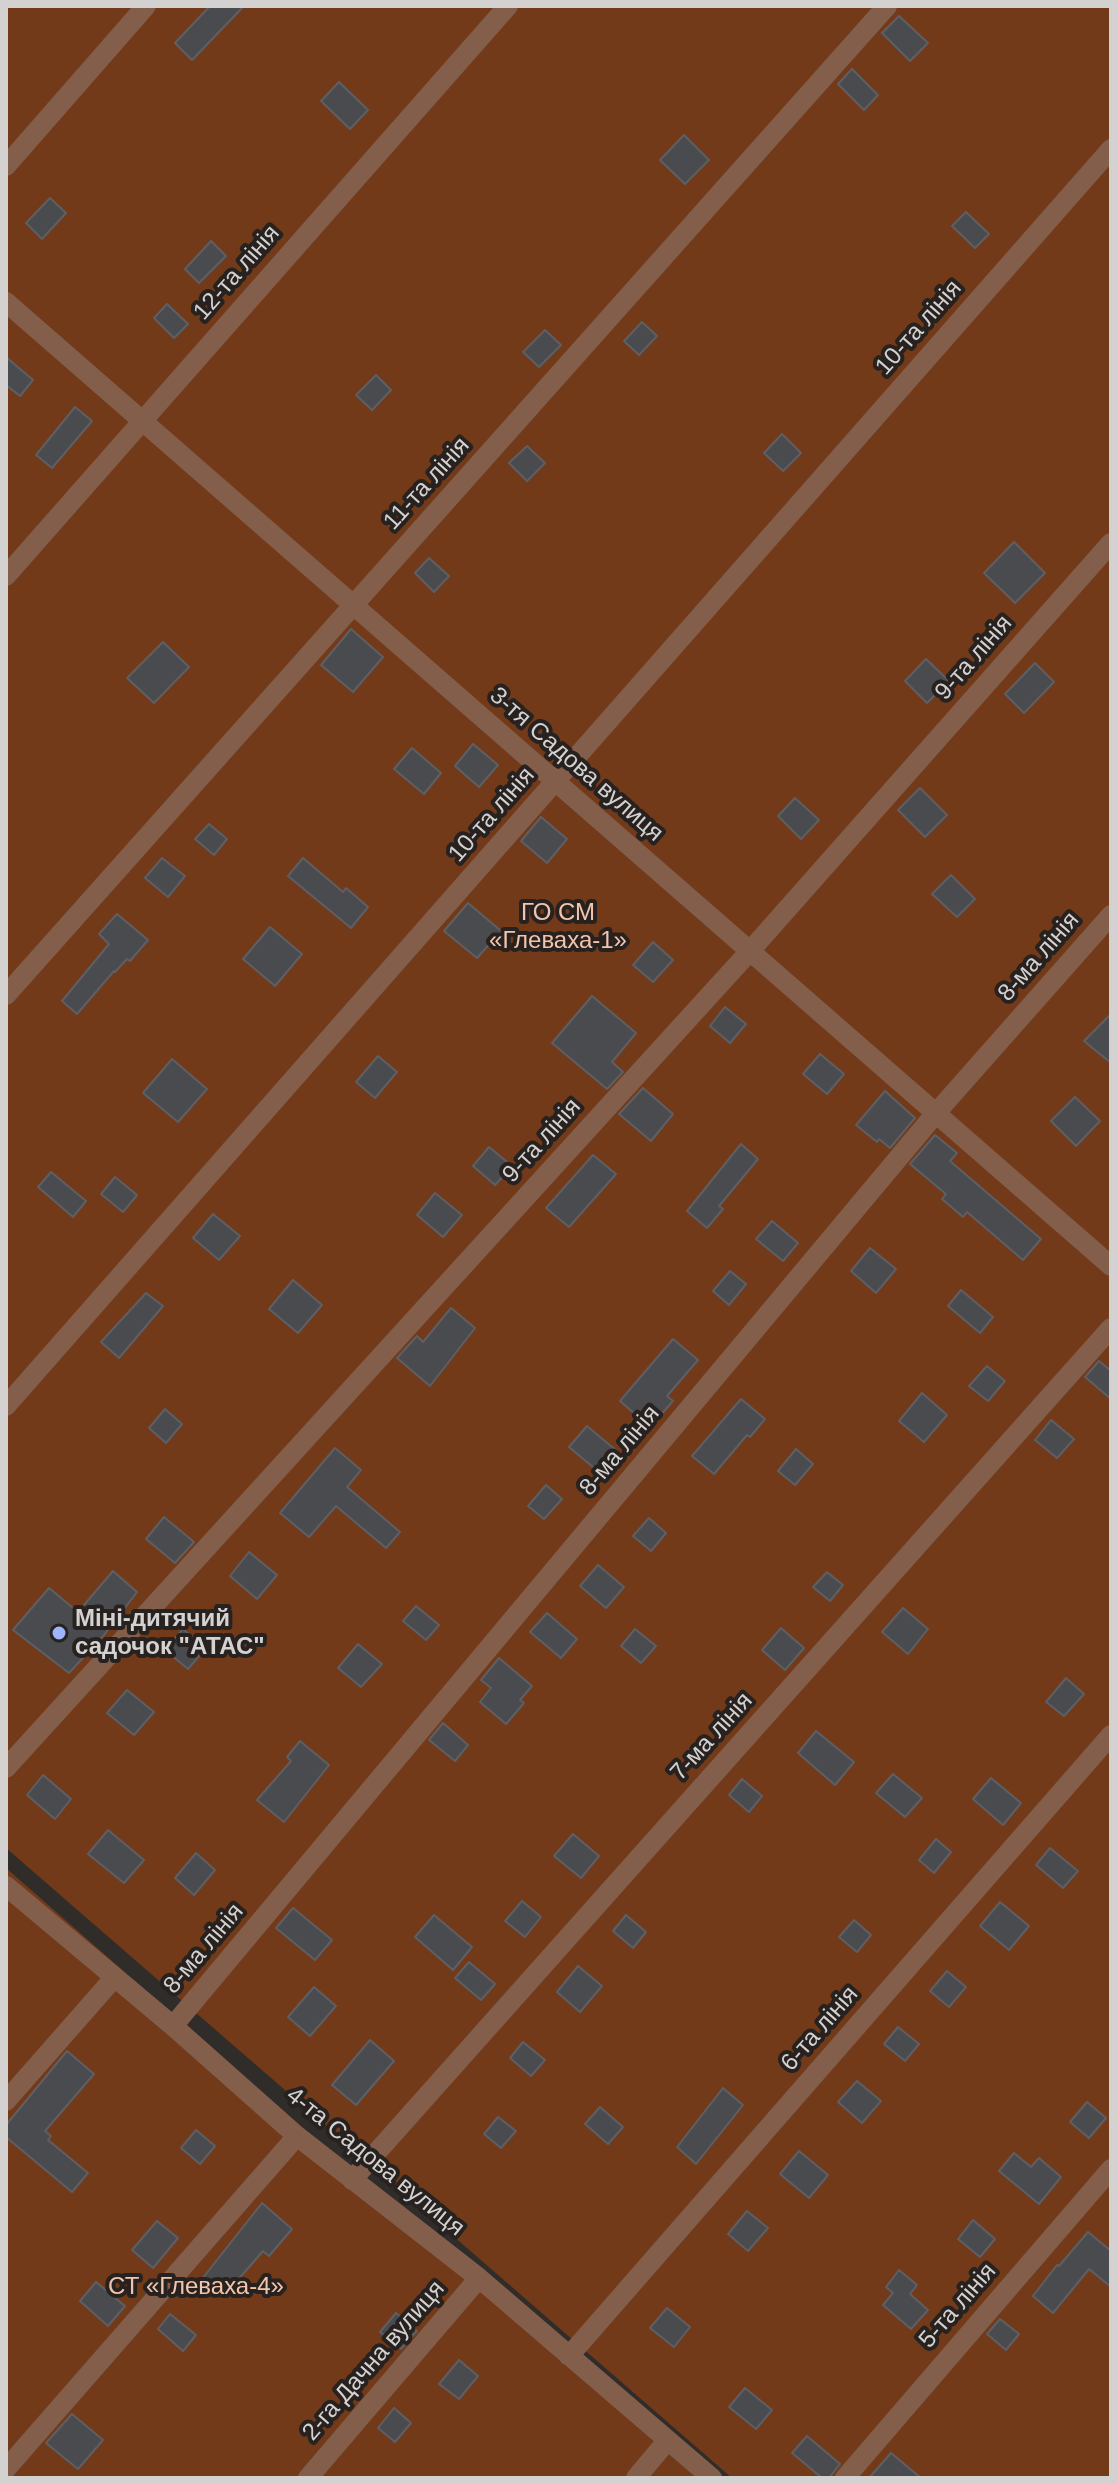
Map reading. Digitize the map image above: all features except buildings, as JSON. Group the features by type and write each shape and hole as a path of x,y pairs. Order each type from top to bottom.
{"street":[{"path":"6,166 146,6"},
{"name":"12-та лінія","path":"6,576 508,6"},
{"name":"11-та лінія","path":"6,995 887,6"},
{"name":"10-та лінія","path":"6,1406 1111,149"},
{"name":"3-тя Садова вулиця","path":"6,302 1111,1266"},
{"name":"9-та лінія","path":"6,1768 750,951 1111,543"},
{"name":"8-ма лінія","path":"173,2026 936,1113 1111,915"},
{"name":"7-ма лінія","path":"352,2180 1111,1328"},
{"name":"6-та лінія","path":"569,2356 1111,1735"},
{"name":"4-та Садова вулиця","path":"6,1886 173,2026 297,2136 479,2278 712,2478"},
{"path":"6,2101 114,1978"},
{"path":"6,2469 297,2136"},
{"name":"5-та лінія","path":"845,2478 1111,2169"},
{"name":"2-га Дачна вулиця","path":"308,2478 479,2278"},
{"path":"636,2478 667,2441"}],"green space":[{"name":"ГО СМ «Глеваха-1»","path":"6,6 1111,6 1111,2478 732,2478 6,1848"},
{"name":"СТ «Глеваха-4»","path":"6,1868 702,2478 6,2478"}],"place":[{"name":"Міні-дитячий садочок \"АТАС\"","path":"59,1633"}]}
